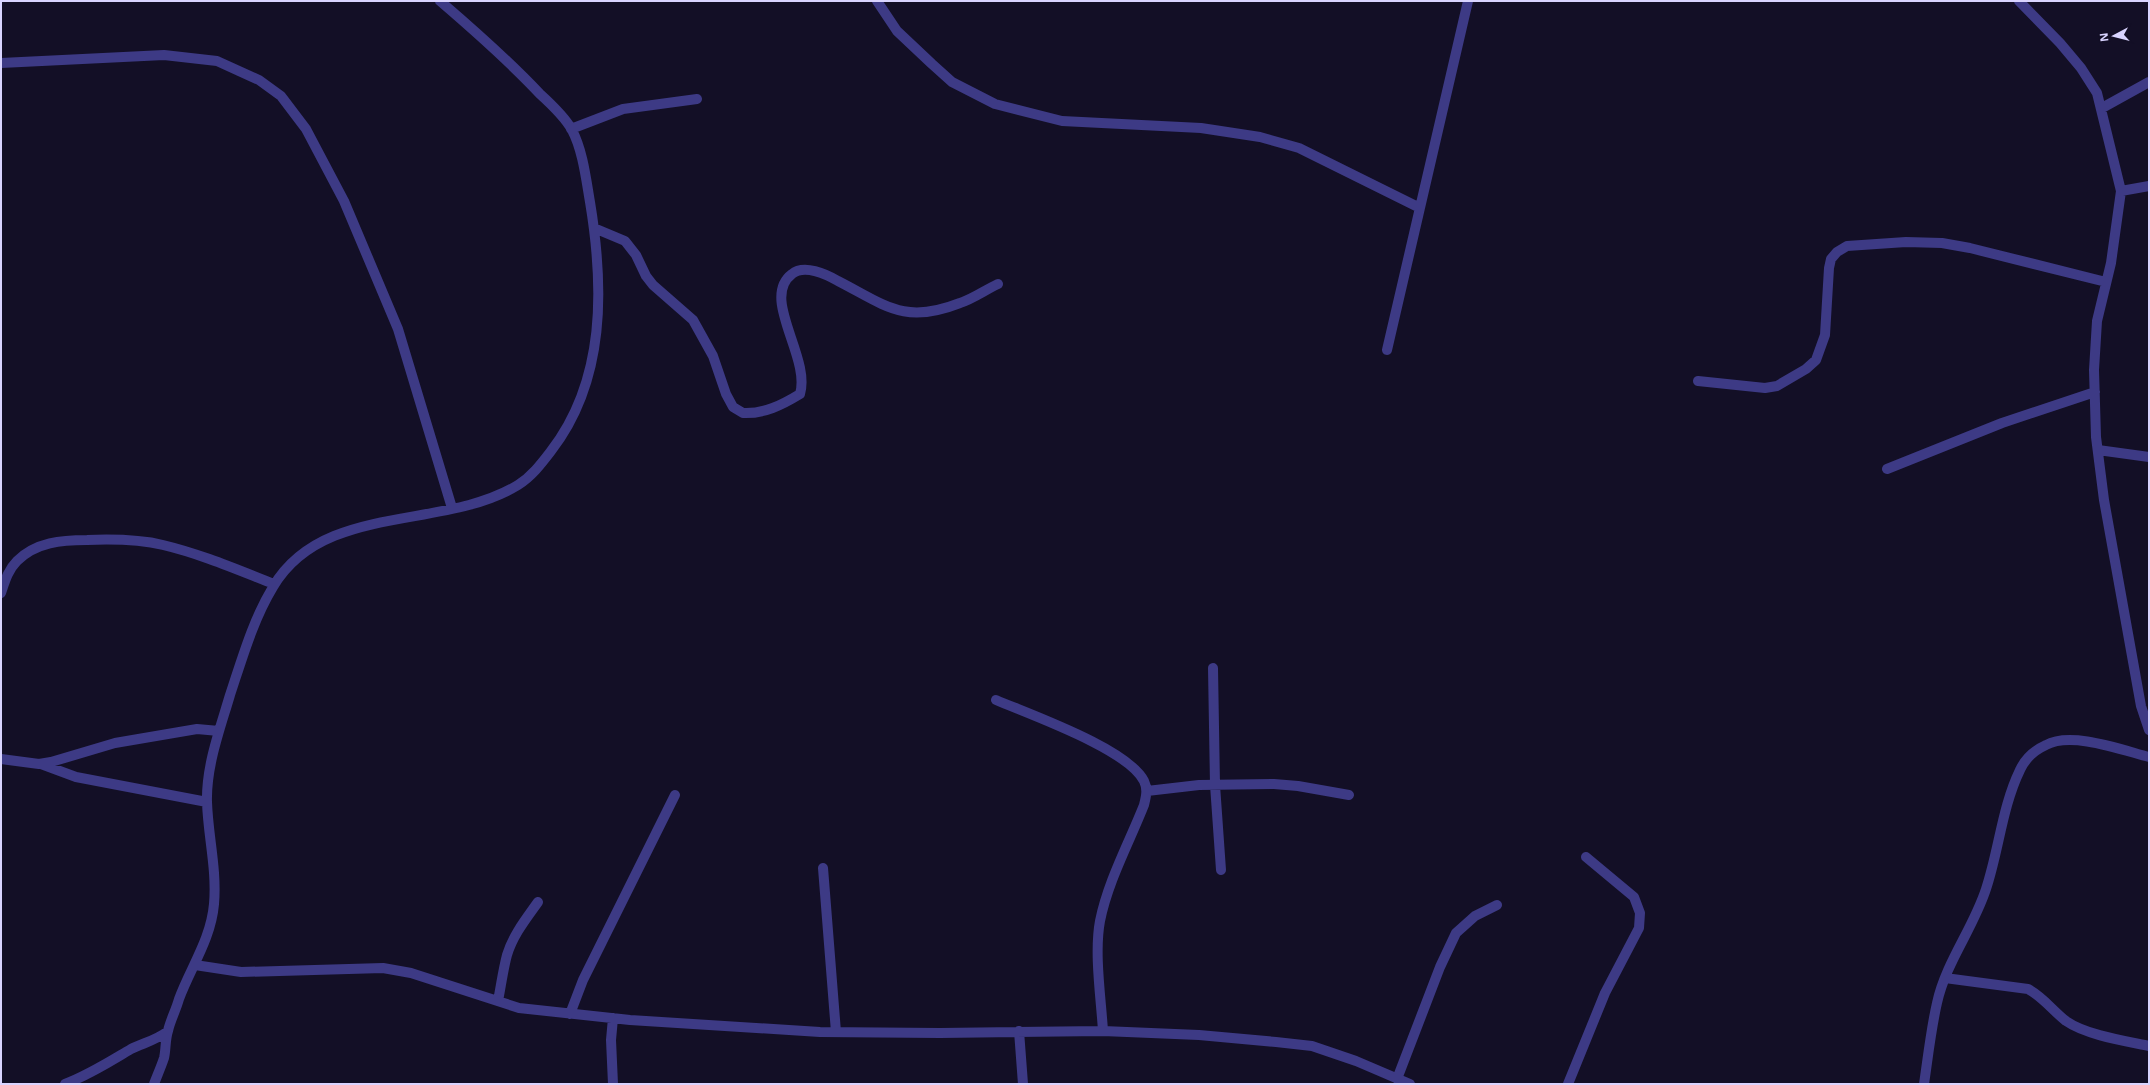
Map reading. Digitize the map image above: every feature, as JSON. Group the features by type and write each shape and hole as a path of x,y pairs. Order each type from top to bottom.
{"street":[{"path":"154,1084 164,1059 168,1031 183,990 195,966 210,928 214,904 214,866 207,802 208,777 219,731 252,632 274,584 306,551 330,537 381,522 430,514 452,508 488,498 518,485 536,471 559,441 578,410 592,366 598,328 598,276 594,228 580,154 571,129 508,60 440,1"},
{"path":"877,1 897,31 952,82 995,104 1062,121 1201,128 1260,137 1299,148 1420,208"},
{"path":"1387,350 1468,1"},
{"path":"2019,1 2081,68 2097,93 2102,108 2121,191 2106,282 2097,321 2095,392 2098,450 2104,500 2141,706 2149,730"},
{"path":"1,63 164,55 217,61 259,80 282,96 306,129 344,201 398,329 452,508"},
{"path":"2102,108 2149,82"},
{"path":"571,129 630,108 697,99"},
{"path":"2121,191 2149,186"},
{"path":"594,228 625,241 636,255 646,276 653,285 693,320 713,356 726,394 733,406 743,413 768,411 786,403 800,394 802,375 782,310 780,295 781,286 794,272 803,270 819,273 837,280 869,299 912,314 927,312 960,303 998,284"},
{"path":"1698,382 1765,388 1777,386 1806,369 1816,360 1825,335 1829,268 1831,259 1837,252 1847,246 1906,242 1942,243 1970,248 2106,282"},
{"path":"1887,469 2002,423 2095,392"},
{"path":"2098,450 2149,457"},
{"path":"1,593 8,571 18,560 45,544 62,540 134,540 162,545 186,552 274,584"},
{"path":"1213,668 1215,785 1221,870"},
{"path":"996,700 1069,731 1107,750 1130,765 1140,775 1147,790 1144,805 1133,834 1106,897 1100,923 1099,948 1103,1031"},
{"path":"39,764 51,762 115,743 196,729 219,731"},
{"path":"1924,1084 1937,1003 1949,964 1976,914 1986,890 2005,810 2020,769 2033,753 2046,744 2063,740 2089,742 2149,757"},
{"path":"1,759 39,764 76,777 207,802"},
{"path":"1147,790 1215,785 1274,784 1298,786 1349,795"},
{"path":"570,1014 583,980 675,795"},
{"path":"1568,1084 1605,993 1639,928 1640,913 1634,897 1586,857"},
{"path":"823,868 836,1032"},
{"path":"498,1001 507,955 519,929 538,902"},
{"path":"1397,1079 1440,967 1456,934 1475,916 1497,905"},
{"path":"195,966 241,972 383,968 411,973 519,1008 613,1018 836,1032 1103,1031 1199,1035 1312,1046 1356,1061 1410,1084"},
{"path":"1945,978 2028,989 2039,995 2067,1021 2079,1028 2149,1046"},
{"path":"613,1018 611,1040 613,1084"},
{"path":"65,1084 94,1072 133,1048 168,1031"},
{"path":"1019,1032 1023,1084"}]}
